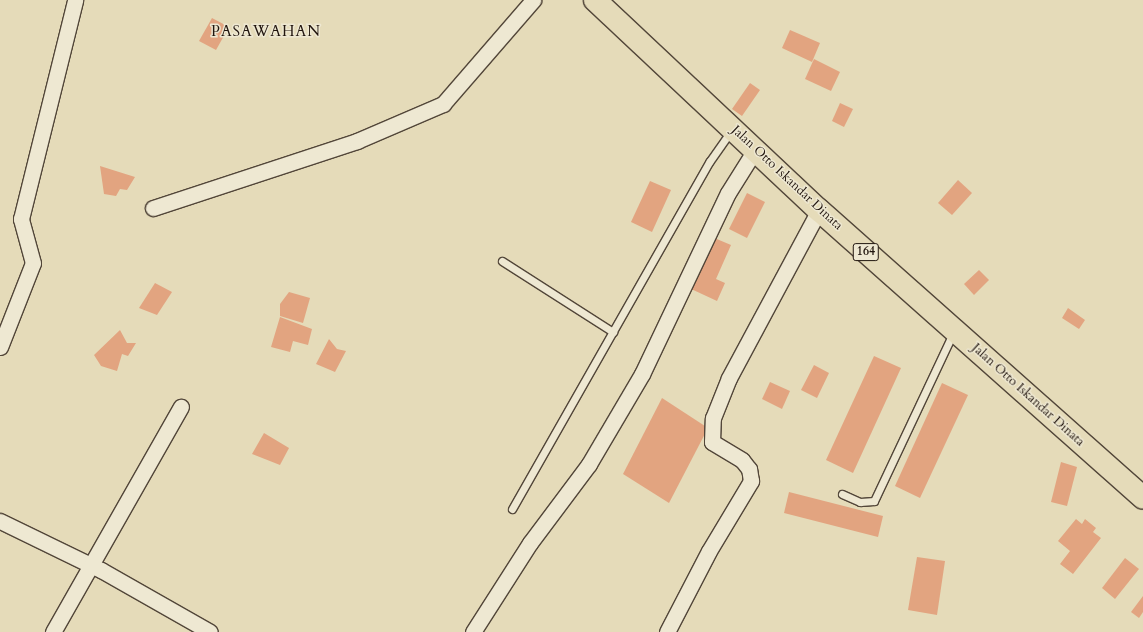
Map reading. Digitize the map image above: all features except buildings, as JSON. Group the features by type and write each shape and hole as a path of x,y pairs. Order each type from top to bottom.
{"main road":[{"name":"Jalan Otto Iskandar Dinata","path":"595,0 734,128 819,210 1143,498"}],"street":[{"path":"152,208 357,141 443,104 534,0"},
{"path":"0,347 33,263 21,219 71,2"},
{"path":"473,632 530,543 600,445 642,374 728,194 756,150"},
{"path":"667,632 709,550 751,481 749,469 742,460 712,442 713,418 729,378 819,210"},
{"path":"53,632 89,564 181,407"},
{"path":"0,521 89,564 210,632"}],"lane":[{"path":"512,509 710,161 734,128"},
{"path":"502,261 613,332"},
{"path":"842,494 860,502 874,501 954,330"}],"district":[{"name":"PASAWAHAN","path":"266,32"}]}
